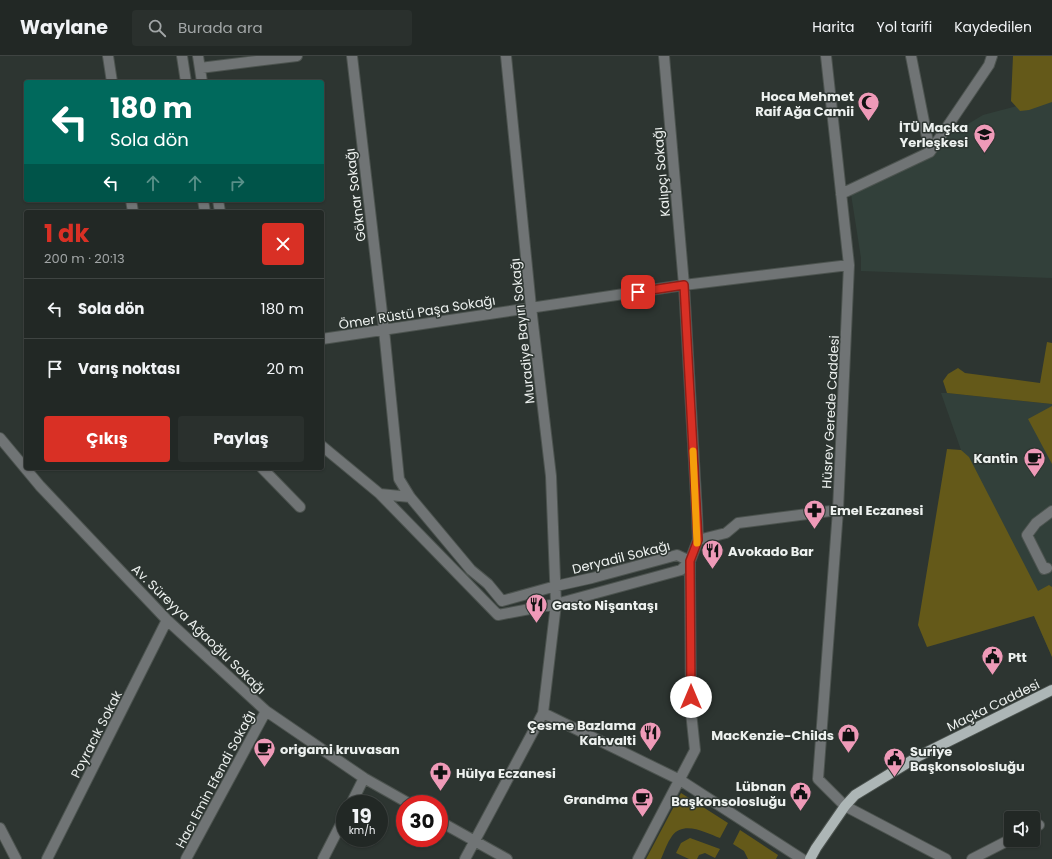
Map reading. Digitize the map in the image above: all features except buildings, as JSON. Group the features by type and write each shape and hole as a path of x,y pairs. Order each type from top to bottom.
{"main road":[{"name":"Maçka Caddesi","path":"810,859 845,806 855,795 919,756 1052,690"}],"street":[{"path":"108,56 112,80"},
{"path":"182,56 186,80"},
{"path":"198,56 202,80"},
{"path":"200,68 297,56"},
{"name":"Göknar Sokağı","path":"352,56 384,330 399,479 410,497"},
{"name":"Muradiye Bayırı Sokağı","path":"506,56 551,476 556,604 543,713"},
{"name":"Kalıpçı Sokağı","path":"664,56 684,285 698,540"},
{"name":"Hüsrev Gerede Caddesi","path":"826,56 849,265 838,510 818,779 845,806 946,859"},
{"path":"911,56 930,152"},
{"path":"841,194 930,152 989,65 992,56"},
{"name":"Ömer Rüstü Paşa Sokağı","path":"324,339 684,285 849,265"},
{"name":"Av. Süreyya Ağaoğlu Sokağı","path":"0,438 24,467"},
{"name":"Deryadil Sokağı","path":"324,448 380,494 498,615 556,604 681,570 690,561 677,554 502,601 488,584 471,570 410,497"},
{"name":"Av. Süreyya Ağaoğlu Sokağı","path":"27,470 40,486 168,620 266,711 364,778 396,796"},
{"path":"264,470 300,507"},
{"path":"380,494 410,497"},
{"path":"638,859 695,750 691,712 690,561 698,540 726,533 738,524 838,510"},
{"path":"1043,567 1026,536 1049,510"},
{"path":"477,594 488,584"},
{"name":"Poyracık Sokak","path":"47,859 168,620"},
{"name":"Hacı Emin Efendi Sokağı","path":"186,859 266,711"},
{"path":"465,859 543,713 680,780 802,859"},
{"path":"356,795 364,778"},
{"path":"448,826 507,859"},
{"path":"0,828 16,859"},
{"path":"323,859 336,834"},
{"path":"972,859 1004,843"}],"shaded area":[{"path":"1013,56 1052,56 1052,102 1029,110 1020,111 1011,101"},
{"name":"İTÜ Maçka Yerleşkesi","path":"1052,97 1052,278 861,271 861,258 851,194 983,115"},
{"path":"1047,342 1052,343 1052,404 947,393 943,381 948,374 958,368 965,373 1040,383"},
{"path":"941,393 1052,404 1052,657 961,450"},
{"path":"1052,406 1052,464 1028,419"},
{"path":"947,449 961,450 969,457 1038,591 1049,585 1052,587 1052,657 1034,616 927,647 918,625"},
{"path":"681,793 728,823 720,838 689,828 677,831 670,839 661,859 646,859"},
{"path":"740,830 778,855 776,859 748,859 744,851 733,844"},
{"path":"690,838 720,849 715,858 705,853 699,855 697,859 689,859 676,853 681,843"}],"slow traffic":[{"path":"693,451 697,514 697,543"}],"place":[{"name":"Hoca Mehmet Raif Ağa Camii","path":"869,122"},
{"name":"İTÜ Maçka Yerleşkesi","path":"984,154"},
{"name":"Kantin","path":"1034,478"},
{"name":"Emel Eczanesi","path":"815,530"},
{"name":"Avokado Bar","path":"712,570"},
{"name":"Gasto Nişantaşı","path":"537,624"},
{"name":"Ptt","path":"992,676"},
{"name":"Çesme Bazlama Kahvalti","path":"651,752"},
{"name":"MacKenzie-Childs","path":"849,754"},
{"name":"origami kruvasan","path":"265,768"},
{"name":"Suriye Başkonsolosluğu","path":"894,778"},
{"name":"Hülya Eczanesi","path":"440,792"},
{"name":"Lübnan Başkonsolosluğu","path":"801,812"},
{"name":"Grandma","path":"643,818"}],"route":[{"path":"638,292 684,285 698,540 690,561 691,697"}]}
